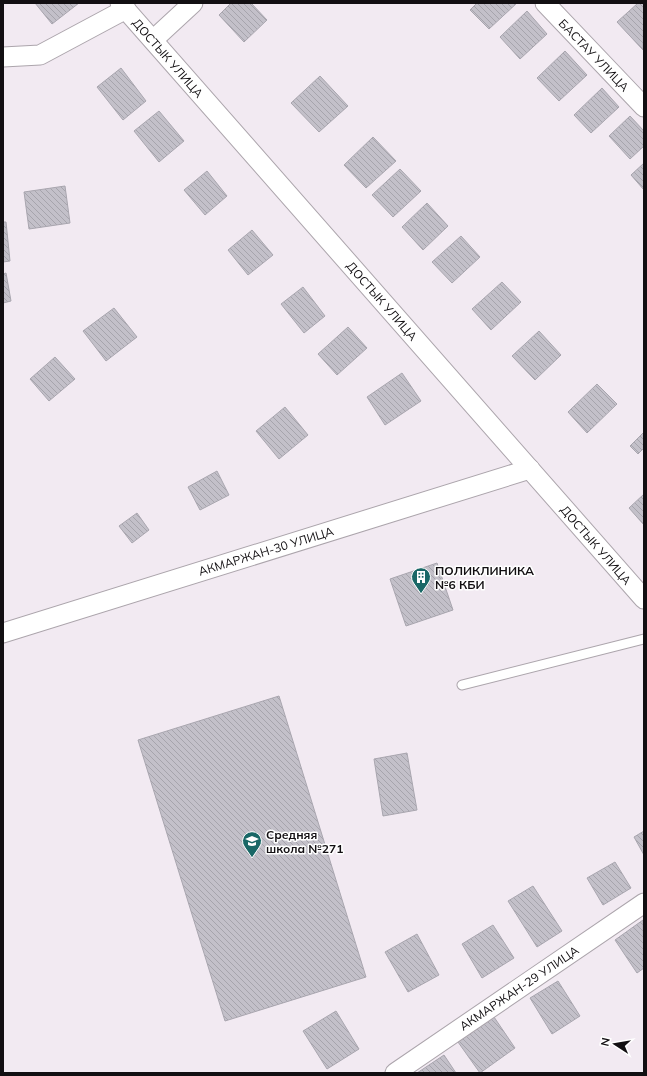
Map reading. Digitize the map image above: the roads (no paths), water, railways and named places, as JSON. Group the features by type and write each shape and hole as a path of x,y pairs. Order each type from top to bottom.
{"street":[{"path":"152,40 193,3"},
{"name":"БАСТАУ УЛИЦА","path":"545,3 644,108"},
{"path":"3,57 40,55 123,6"},
{"name":"ДОСТЫК УЛИЦА","path":"123,6 644,599"},
{"name":"АКМАРЖАН-30 УЛИЦА","path":"3,633 530,469"},
{"name":"АКМАРЖАН-29 УЛИЦА","path":"395,1073 644,903"}],"lane":[{"path":"462,685 644,639"}],"place":[{"name":"ПОЛИКЛИНИКА №6 КБИ","path":"421,594"},
{"name":"Средняя школа №271","path":"252,858"}]}
